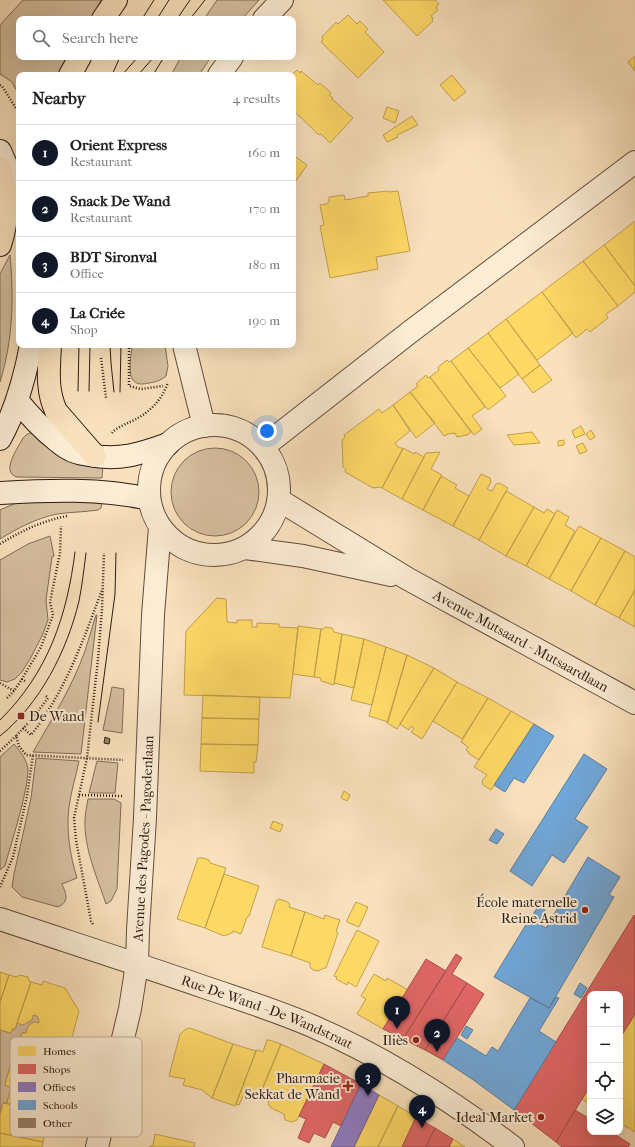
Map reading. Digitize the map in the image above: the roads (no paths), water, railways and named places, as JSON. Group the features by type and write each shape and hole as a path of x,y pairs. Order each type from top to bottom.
{"main road":[{"path":"105,16 116,0"},
{"path":"114,16 122,0"},
{"path":"72,72 78,60"},
{"path":"87,72 93,60"},
{"path":"0,168 4,182 7,209 5,230 0,245"},
{"path":"50,348 48,379 49,395 52,403 56,412 95,456"}],"street":[{"path":"267,16 282,0"},
{"path":"222,72 230,60"},
{"path":"0,151 16,189"},
{"path":"264,447 410,332 635,162"},
{"path":"0,439 17,400 27,367 30,348"},
{"path":"185,348 204,426"},
{"path":"17,400 33,420 69,449 95,456 127,457 145,453 168,444"},
{"path":"213,424 232,427 249,434 264,447 274,463 279,481 279,500 272,522 260,536 245,548 231,554 216,556 186,550 172,541 160,527 153,513 149,498 150,479 156,460 168,444 180,434 193,428 213,424"},
{"path":"0,493 37,490 81,491 126,493 149,498"},
{"name":"Avenue Mutsaard - Mutsaardlaan","path":"279,500 408,579 635,703"},
{"name":"Avenue des Pagodes - Pagodenlaan","path":"123,1037 130,1009 137,964 153,616 160,527"},
{"name":"Avenue Mutsaard - Mutsaardlaan","path":"245,548 303,556 408,579"},
{"name":"Rue De Wand - De Wandstraat","path":"0,919 291,1017 336,1037 418,1082 473,1117 513,1147"},
{"name":"Avenue des Pagodes - Pagodenlaan","path":"97,1147 99,1137"}],"tram line":[{"path":"144,16 154,0"},
{"path":"159,16 169,0"},
{"path":"179,16 190,0"},
{"path":"192,16 205,0"},
{"path":"113,72 119,60"},
{"path":"125,72 135,60"},
{"path":"141,72 151,60"},
{"path":"155,72 162,60"},
{"path":"78,391 79,348"},
{"path":"89,391 90,348"},
{"path":"110,348 114,392"},
{"path":"120,392 121,348"},
{"path":"0,720 17,702 43,663 67,599 75,552"},
{"path":"0,736 28,708 50,675 59,657 74,620 79,601 86,553"},
{"path":"98,722 115,594 116,553"}],"place":[{"name":"De Wand","path":"21,716"},
{"name":"École maternelle Reine Astrid","path":"585,910"},
{"name":"Orient Express","path":"397,1029"},
{"name":"Iliès","path":"416,1040"},
{"name":"Snack De Wand","path":"437,1052"},
{"name":"Pharmacie Sekkat de Wand","path":"348,1086"},
{"name":"BDT Sironval","path":"368,1096"},
{"name":"Ideal Market","path":"541,1117"},
{"name":"La Criée","path":"422,1128"}]}
